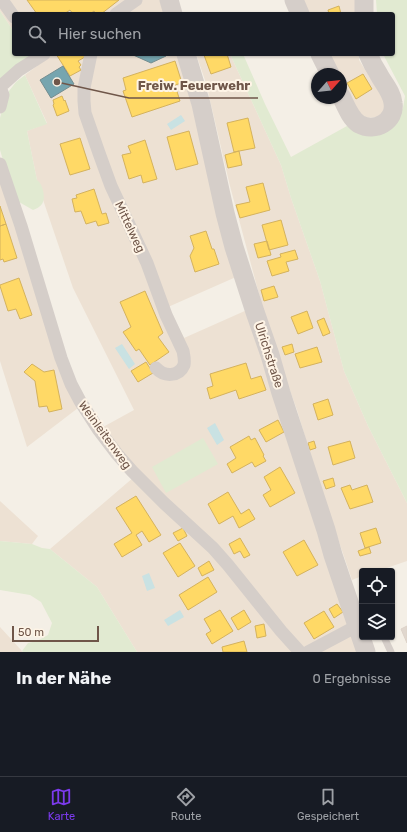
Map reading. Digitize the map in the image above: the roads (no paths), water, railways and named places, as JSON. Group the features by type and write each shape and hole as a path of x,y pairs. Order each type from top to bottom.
{"street":[{"path":"2,0 12,14"},
{"path":"119,12 136,0"},
{"path":"169,0 172,12"},
{"path":"294,0 299,12"},
{"path":"364,0 364,12"},
{"path":"0,107 3,95 0,87 19,70 39,56"},
{"name":"Mittelweg","path":"91,56 84,88 85,112 98,153 147,263 160,301 183,351 184,364 178,371 166,375 159,372 156,368"},
{"name":"Ulrichstraße","path":"187,56 201,104 234,247 333,554 359,623"},
{"path":"321,56 327,68"},
{"path":"346,104 354,119 359,124 364,126 377,126 388,121 391,117 393,111 392,97 369,56"},
{"name":"Weinleitenweg","path":"0,164 21,226 61,358 71,384 80,401 98,429 117,454 132,471 223,560 300,652"},
{"path":"308,652 359,626"},
{"name":"Ulrichstraße","path":"363,640 366,652"}],"lane":[{"path":"385,640 391,652"}],"water":[{"path":"181,115 185,121 171,130 167,124"},
{"path":"122,344 135,364 129,369 115,348"},
{"path":"215,423 224,440 217,445 207,428"},
{"path":"149,573 155,588 147,591 142,576"},
{"path":"180,610 184,617 168,626 164,620"}],"place":[{"name":"Freiw. Feuerwehr","path":"57,82"}]}
